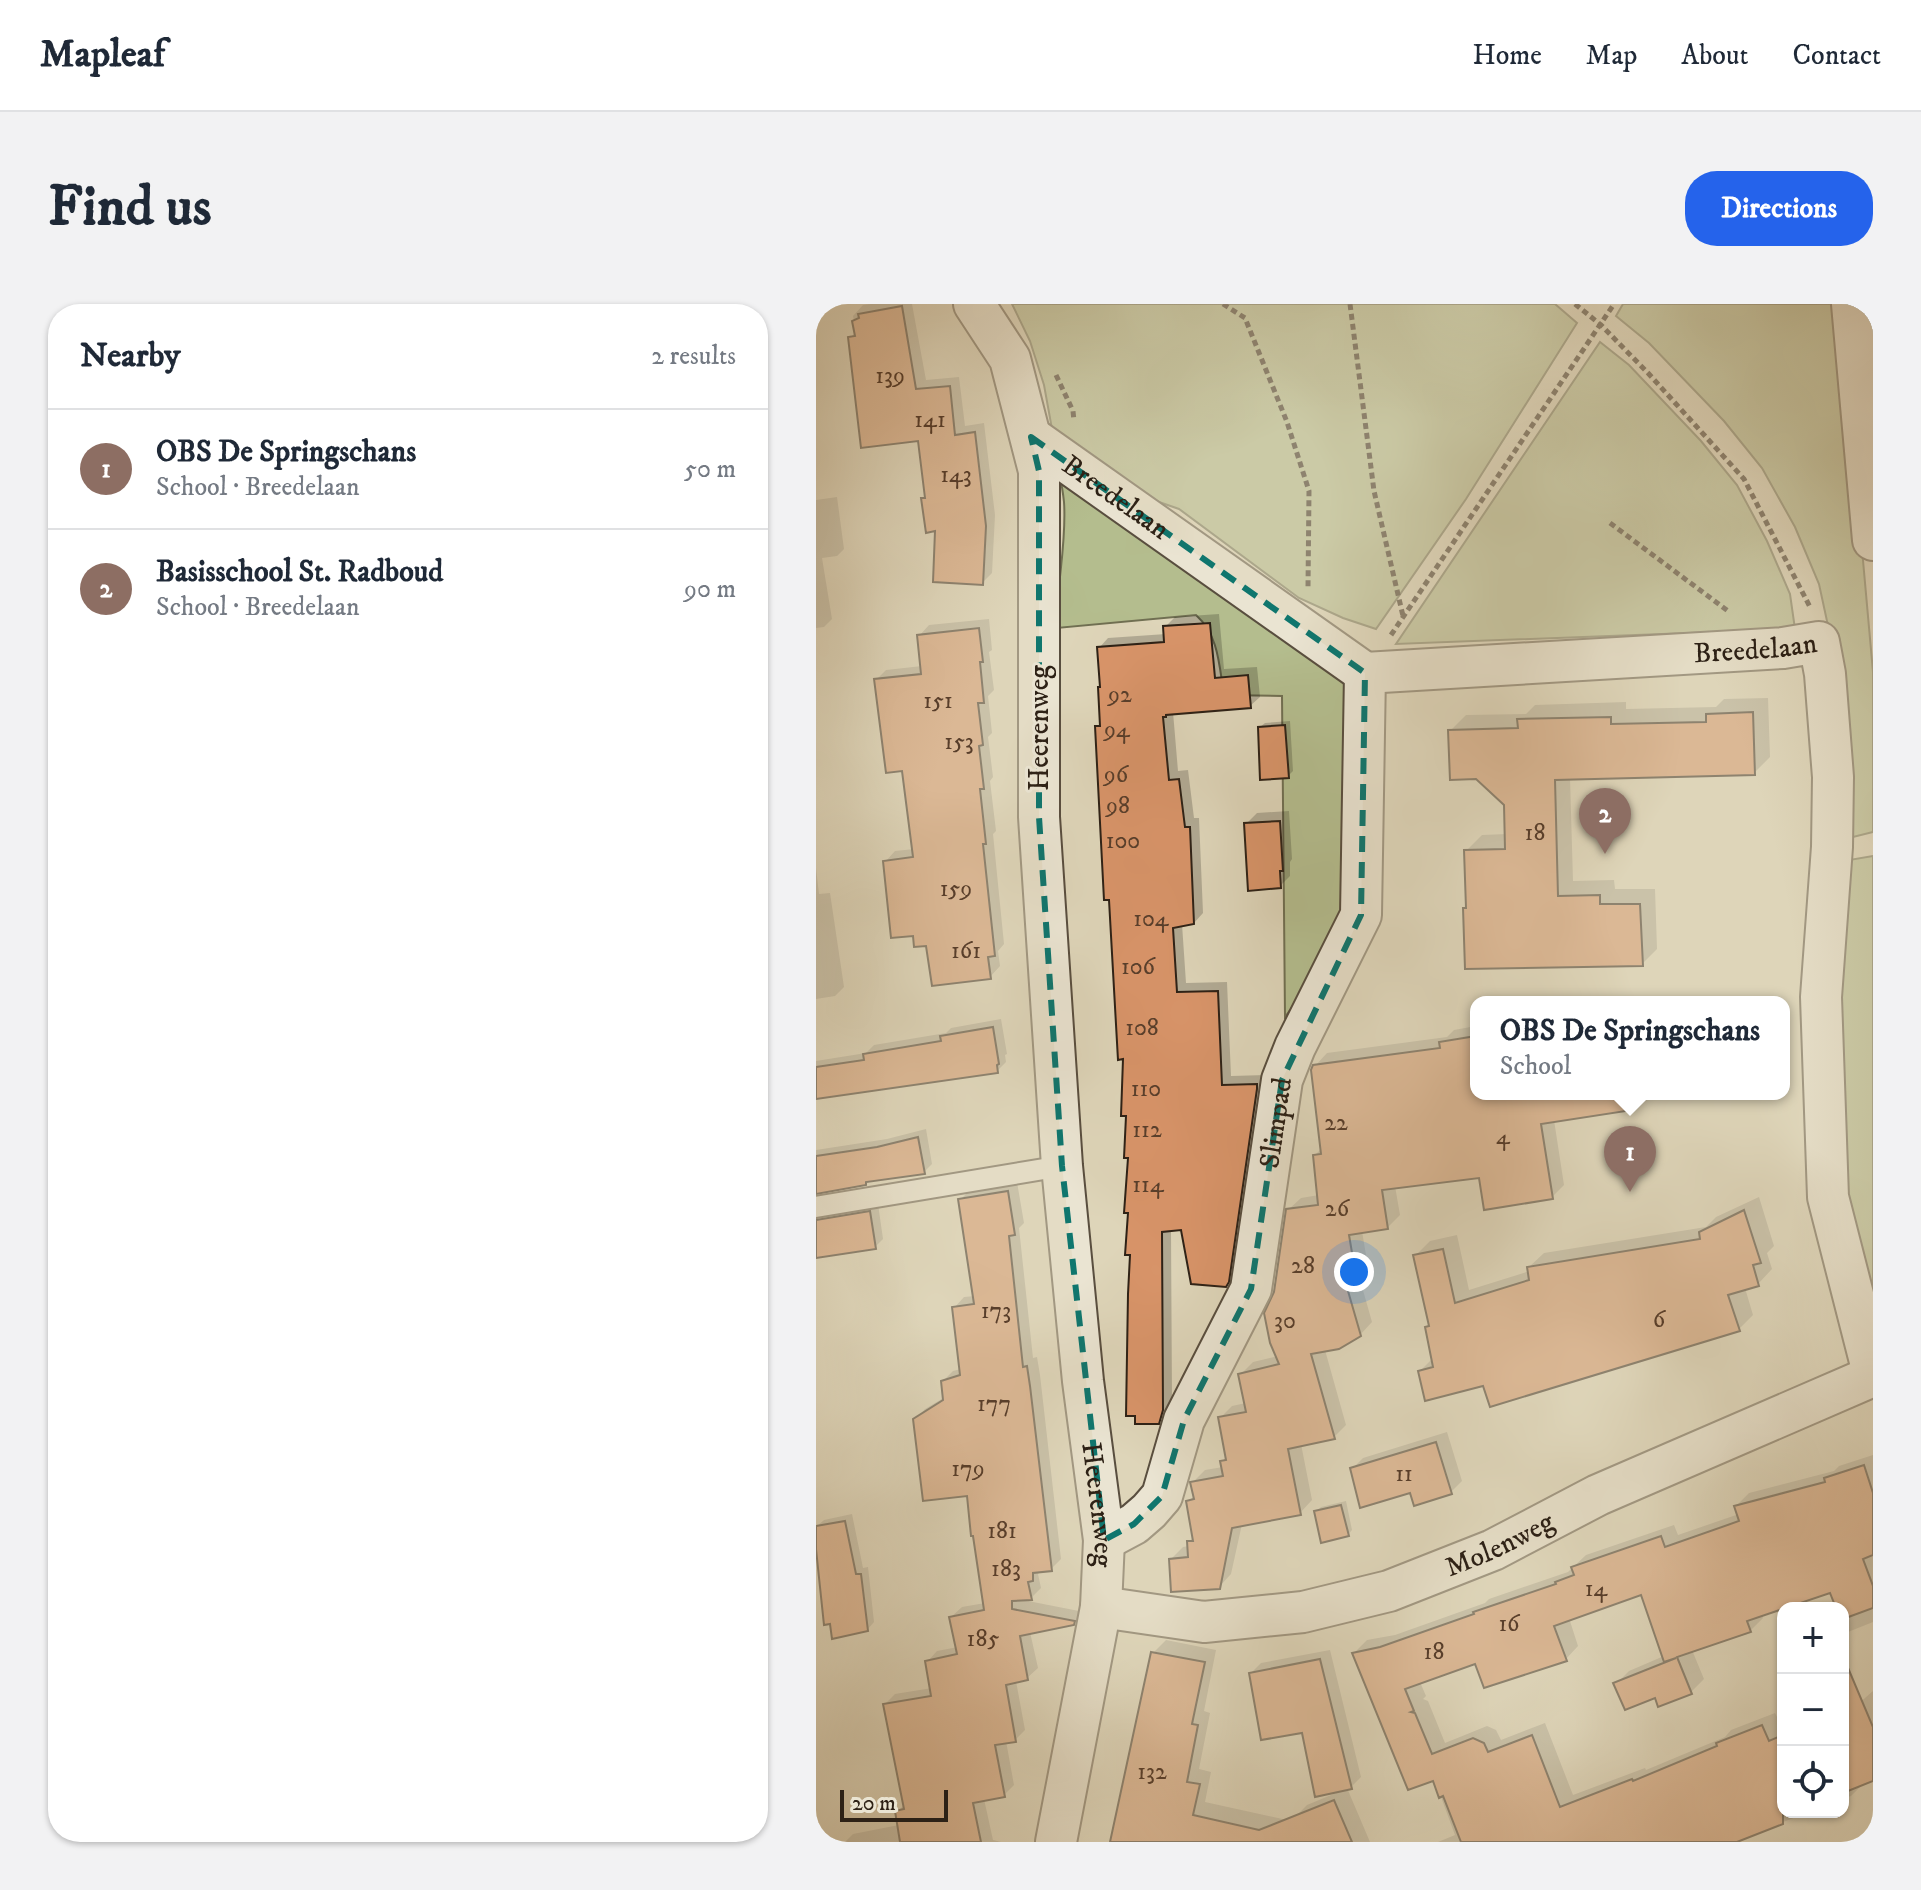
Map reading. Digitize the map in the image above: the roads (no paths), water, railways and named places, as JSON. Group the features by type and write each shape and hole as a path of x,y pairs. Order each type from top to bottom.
{"street":[{"name":"Heerenweg","path":"974,304 1010,359 1039,471 1039,817 1062,1166 1083,1381 1104,1540 1101,1607 1056,1842"},
{"path":"1852,304 1873,540"},
{"name":"Breedelaan","path":"1031,437 1365,673 1801,645 1825,674 1833,777 1832,847 1821,997 1828,1197 1873,1375"},
{"name":"Slimpad","path":"1104,1540 1134,1524 1162,1496 1184,1420 1251,1289 1282,1080 1295,1047 1361,915 1365,673"},
{"name":"Molenweg","path":"1101,1607 1204,1622 1303,1612 1389,1591 1493,1550 1598,1495 1873,1375"}],"lane":[{"path":"816,1207 1062,1166"}],"place":[{"name":"Basisschool St. Radboud","path":"1605,854"},
{"name":"OBS De Springschans","path":"1630,1192"}]}
